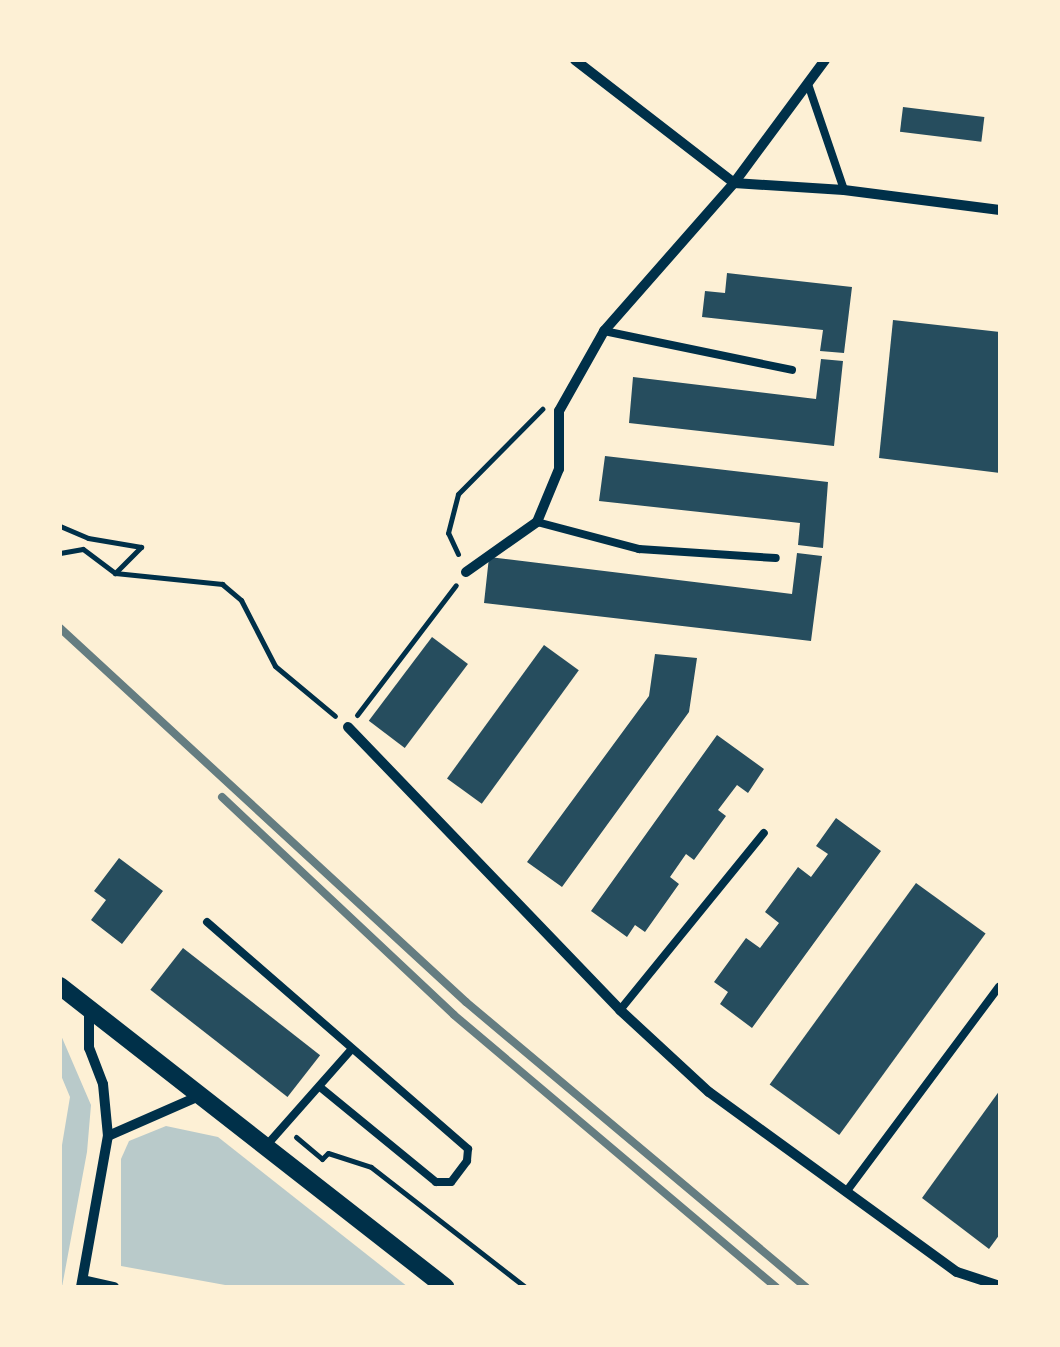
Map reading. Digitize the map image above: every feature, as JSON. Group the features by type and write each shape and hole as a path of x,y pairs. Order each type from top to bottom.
{"street":[{"path":"576,60 734,182 844,190 1000,210"},
{"path":"466,572 537,522 559,469 560,411 604,331 734,182 825,60"},
{"path":"348,726 620,1010 709,1092 957,1272 1000,1286"},
{"path":"60,986 445,1287"},
{"path":"89,1008 89,1048 103,1084 108,1136 82,1284 114,1287"},
{"path":"108,1136 199,1096"}],"lane":[{"path":"808,84 844,190"},
{"path":"604,331 792,370"},
{"path":"537,522 638,549 776,558"},
{"path":"620,1010 764,833"},
{"path":"207,922 468,1149 468,1162 451,1182 436,1182 320,1086"},
{"path":"846,1192 999,987"},
{"path":"266,1146 351,1050"}],"path":[{"path":"60,553 83,549 115,573 222,584 241,600 275,666 348,726 466,572 448,533 458,494 537,409 560,411"},
{"path":"60,526 88,538 140,547 115,573"},
{"path":"282,1126 322,1158 328,1153 372,1166 525,1287"}],"shaded area":[{"path":"60,1033 91,1105 87,1152 62,1287 60,1157 70,1097 60,1073"},
{"path":"166,1126 218,1137 408,1287 236,1287 121,1266 121,1159 129,1141"}],"building":[{"path":"903,107 984,117 981,142 900,132"},
{"path":"727,273 852,287 844,353 820,351 823,330 702,317 705,291 725,293"},
{"path":"893,320 1000,332 1000,473 879,458"},
{"path":"821,359 843,361 834,446 629,423 633,377 816,399"},
{"path":"605,456 828,482 823,548 798,545 800,523 599,501"},
{"path":"797,553 822,556 811,641 484,603 489,557 792,594"},
{"path":"432,637 468,664 405,748 369,721"},
{"path":"544,645 579,670 482,804 447,778"},
{"path":"655,654 697,658 689,712 562,887 527,862 649,696"},
{"path":"717,735 764,769 748,793 737,785 718,810 726,816 694,860 686,854 670,877 679,884 645,932 635,925 627,937 591,911"},
{"path":"836,818 881,851 752,1028 720,1004 728,992 714,982 746,938 760,948 779,923 765,912 798,867 811,877 828,854 816,846"},
{"path":"119,858 163,891 122,944 91,920 106,900 94,891"},
{"path":"916,883 986,934 839,1135 770,1084"},
{"path":"183,948 320,1055 287,1097 150,990"},
{"path":"1000,1090 1000,1234 989,1249 922,1198"}],"railway":[{"path":"60,628 466,1002 806,1287"},
{"path":"222,797 454,1015 776,1287"}]}
